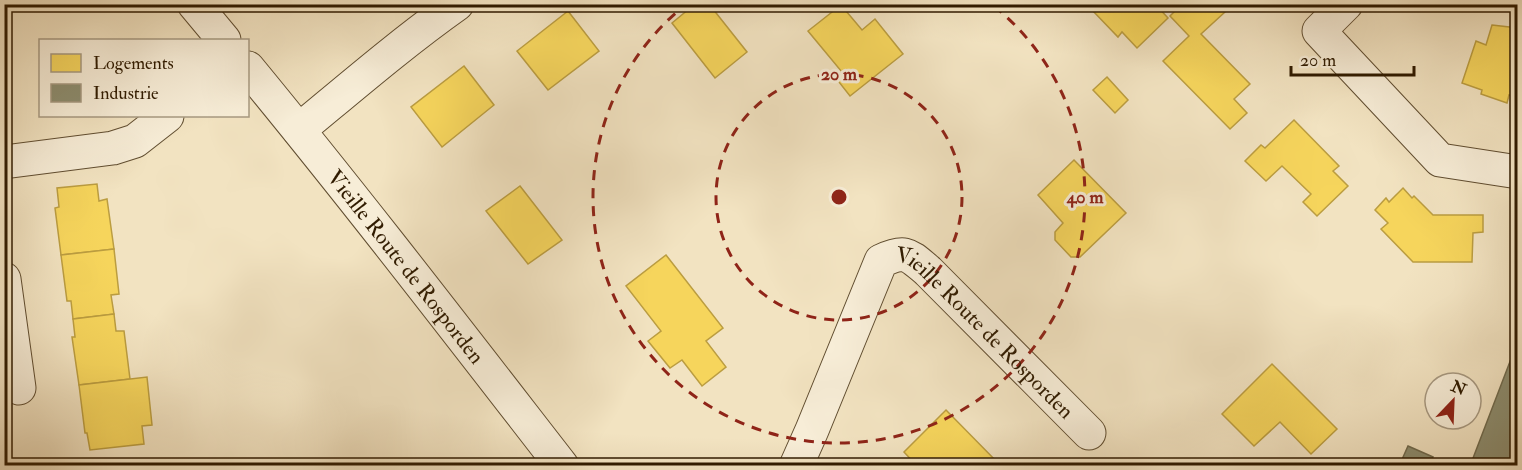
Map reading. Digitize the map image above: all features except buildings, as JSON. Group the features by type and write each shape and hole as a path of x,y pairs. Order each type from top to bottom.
{"street":[{"path":"194,4 223,39"},
{"path":"299,130 386,57 457,4"},
{"path":"1346,4 1318,31 1440,159 1518,172"},
{"name":"Vieille Route de Rosporden","path":"249,69 562,465"},
{"path":"4,162 113,148 135,141 166,117"},
{"name":"Vieille Route de Rosporden","path":"796,465 881,261 894,254 910,256 928,271 1089,433"},
{"path":"4,279 19,388"}]}
